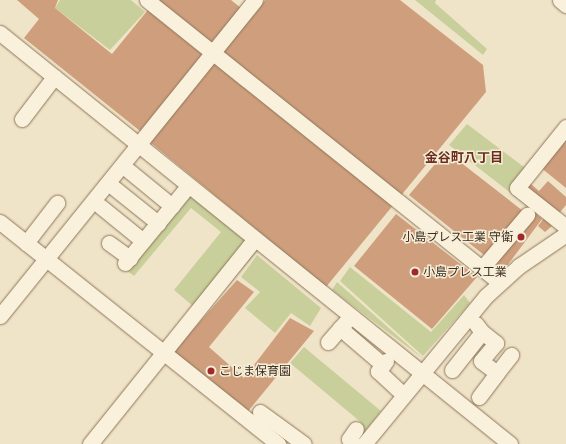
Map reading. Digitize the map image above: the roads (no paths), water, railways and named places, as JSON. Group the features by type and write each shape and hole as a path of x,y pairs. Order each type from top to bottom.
{"street":[{"path":"147,0 214,51 499,282"},
{"path":"560,0 566,5"},
{"path":"0,316 139,146 214,51 248,2"},
{"path":"0,33 254,240 345,323 382,365"},
{"path":"22,119 54,77"},
{"path":"566,127 560,145 518,188 566,227"},
{"path":"128,170 172,206"},
{"path":"109,243 128,260 188,186"},
{"path":"113,187 158,223"},
{"path":"26,243 57,204"},
{"path":"100,206 143,242"},
{"path":"482,268 527,215"},
{"path":"0,222 278,444"},
{"path":"364,444 423,374 468,316 499,282 540,251 566,234"},
{"path":"90,444 254,240"},
{"path":"468,316 482,332 496,343 481,361 497,373"},
{"path":"328,342 345,323"},
{"path":"345,323 395,351 510,444"},
{"path":"452,370 482,332"},
{"path":"395,351 378,371 404,395"},
{"path":"479,397 511,355"},
{"path":"260,412 304,444"}],"place":[{"name":"小島プレス工業 守衛","path":"521,237"},
{"name":"小島プレス工業","path":"415,272"},
{"name":"こじま保育園","path":"211,371"}],"district":[{"name":"金谷町八丁目","path":"464,158"}]}
